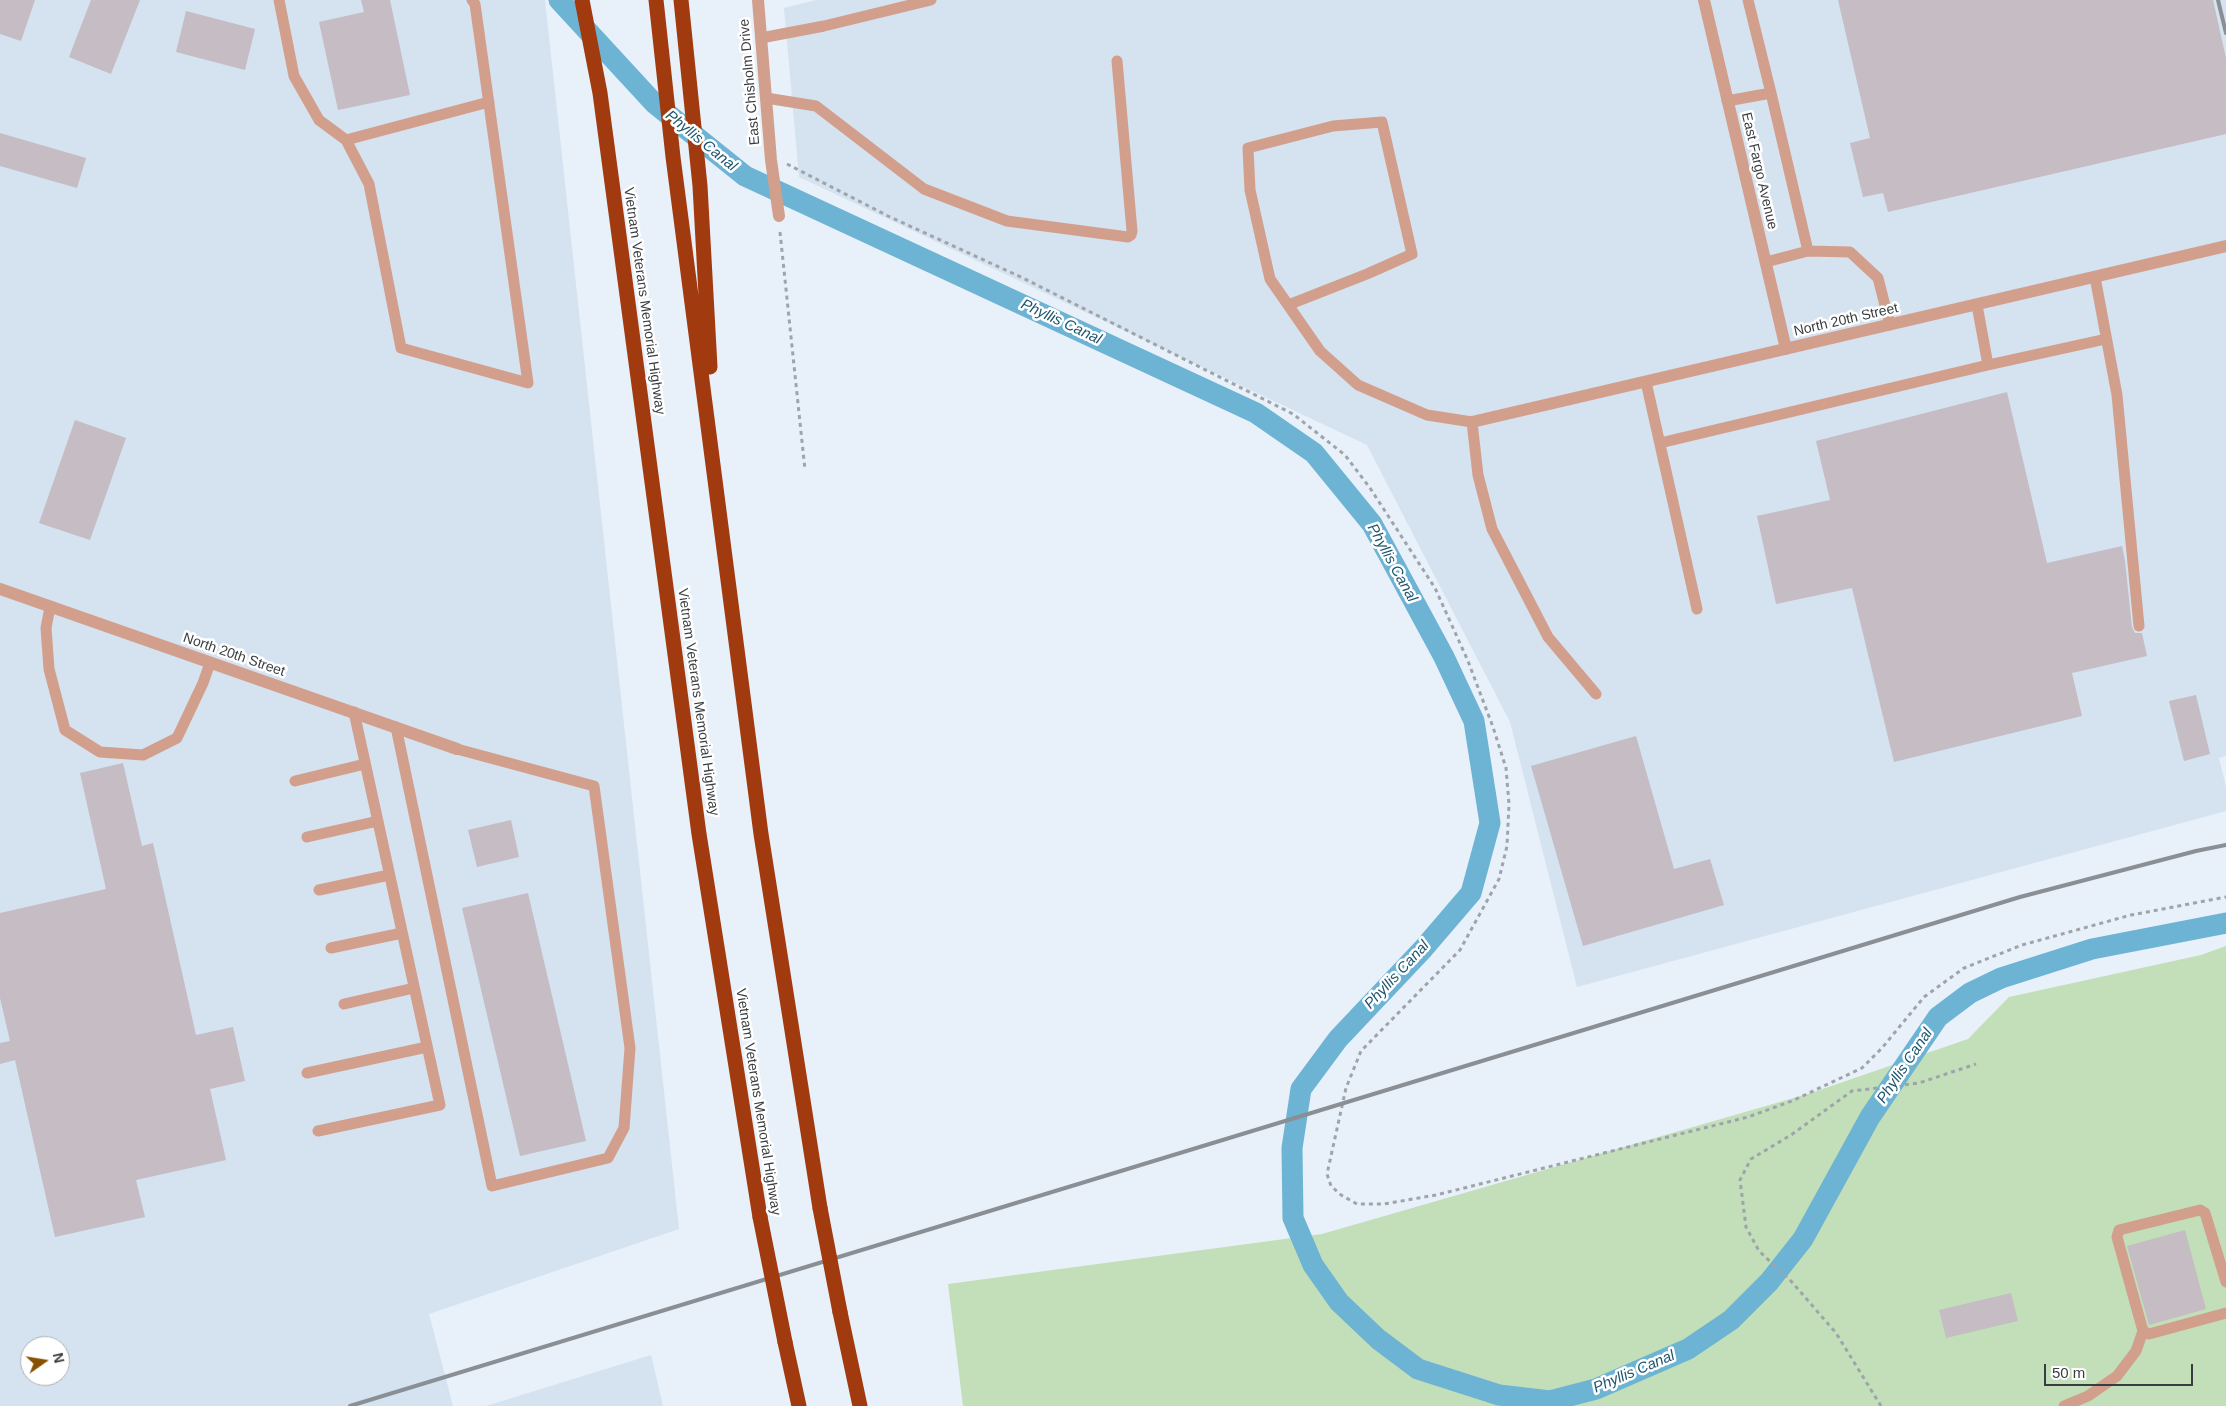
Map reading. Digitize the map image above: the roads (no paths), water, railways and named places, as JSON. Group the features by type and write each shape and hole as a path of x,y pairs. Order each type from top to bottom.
{"highway":[{"name":"Vietnam Veterans Memorial Highway","path":"582,0 600,92 699,834 760,1217 799,1406"},
{"path":"656,0 674,157 761,834 820,1208 860,1406"},
{"path":"681,0 700,186 716,488"}],"street":[{"name":"East Chisholm Drive","path":"758,0 771,158 779,216"},
{"name":"East Fargo Avenue","path":"1704,0 1786,349"},
{"name":"North 20th Street","path":"1472,422 2226,246"},
{"name":"North 20th Street","path":"0,589 457,749"}],"lane":[{"path":"279,0 294,76 319,120 346,140 369,184 401,348 528,383 475,4 472,0"},
{"path":"761,38 824,26 931,0"},
{"path":"1748,0 1808,251"},
{"path":"766,98 816,106 924,189 1007,221 1128,237 1132,231 1117,61"},
{"path":"1728,101 1771,92"},
{"path":"346,140 489,102"},
{"path":"1288,305 1412,254 1382,122 1333,126 1248,148 1250,190 1270,278 1288,305 1320,351 1358,385 1427,415 1472,422 1478,475 1492,529 1548,637 1596,694"},
{"path":"1766,262 1808,251 1850,252 1878,278 1890,325"},
{"path":"2095,277 2117,395 2140,626"},
{"path":"1977,305 1988,365"},
{"path":"1660,444 1988,365 2106,339"},
{"path":"1646,382 1697,608"},
{"path":"50,607 46,628 49,669 66,730 100,752 143,755 177,738 203,683 210,662"},
{"path":"318,1131 440,1105 354,712"},
{"path":"396,727 492,1186 608,1158 624,1128 630,1048 594,786 457,749"},
{"path":"295,781 365,764"},
{"path":"308,837 378,821"},
{"path":"319,890 389,874"},
{"path":"331,948 402,933"},
{"path":"344,1004 414,988"},
{"path":"306,1073 427,1047"},
{"path":"2064,1406 2088,1396 2117,1376 2136,1350 2143,1331 2117,1237 2119,1230 2200,1210 2206,1213 2226,1282"},
{"path":"2143,1331 2149,1334 2226,1313"}],"waterway":[{"name":"Phyllis Canal","path":"559,0 654,103 745,176 1256,413 1314,453 1372,524 1444,657 1474,721 1490,823 1471,893 1423,949 1338,1039 1301,1089 1292,1148 1293,1218 1313,1265 1339,1302 1378,1339 1418,1369 1499,1395 1550,1401 1596,1389 1688,1349 1731,1320 1769,1282 1803,1239 1870,1117 1938,1017 1970,993 2001,978 2092,949 2226,923"}],"railway":[{"path":"2218,0 2226,33"},
{"path":"350,1406 2020,897 2196,851 2226,845"}]}
